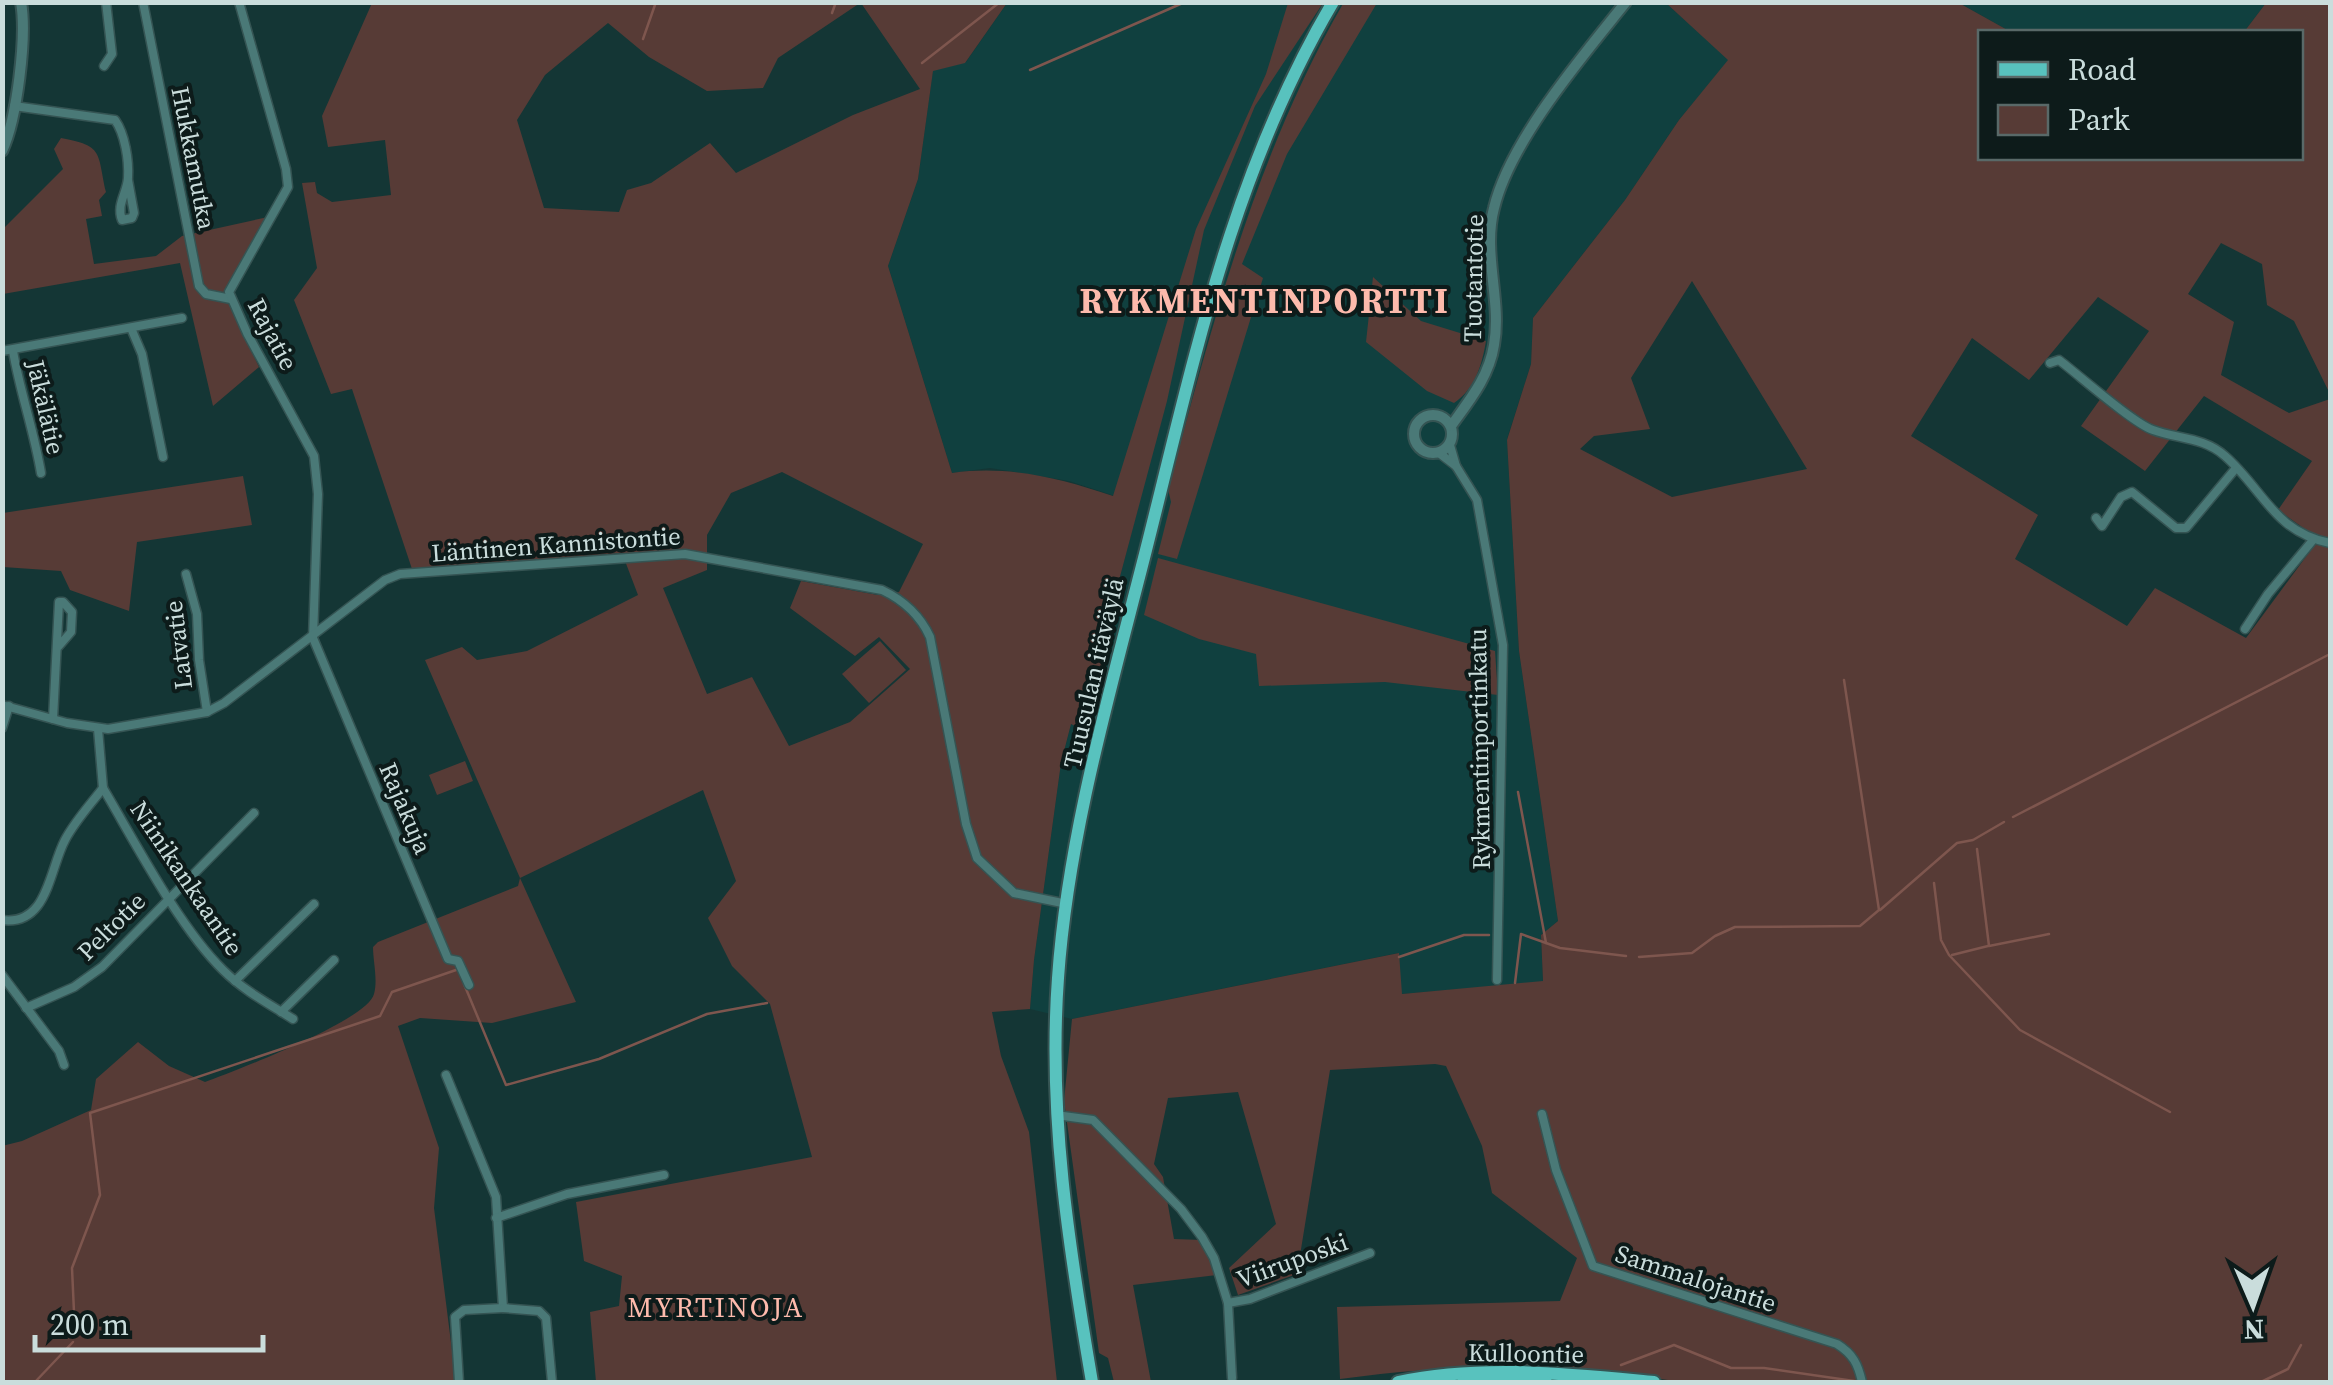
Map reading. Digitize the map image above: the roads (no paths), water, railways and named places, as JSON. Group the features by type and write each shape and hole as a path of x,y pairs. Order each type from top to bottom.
{"main road":[{"name":"Tuusulan itäväylä","path":"1092,1382 1069,1248 1056,1115 1058,976 1067,904 1132,604 1218,268 1258,153 1333,2"},
{"name":"Kulloontie","path":"1398,1382 1496,1371 1541,1379"},
{"name":"Kulloontie","path":"1462,1382 1654,1382"}],"street":[{"path":"2,151 10,132 23,33 20,2"},
{"path":"104,66 112,54 106,2"},
{"name":"Hukkamutka","path":"143,2 198,286 206,294 231,299"},
{"name":"Rajatie","path":"240,2 288,187 230,292 314,456 318,494 313,638"},
{"name":"Tuotantotie","path":"1451,426 1488,369 1495,343 1490,242 1492,213 1502,179 1552,101 1626,2"},
{"path":"14,106 115,120 122,130 128,180"},
{"path":"8,351 182,318"},
{"path":"130,328 142,354 163,458"},
{"name":"Jäkälätie","path":"8,351 33,426 41,473"},
{"path":"2050,363 2059,360 2150,429 2195,438 2224,454 2282,520 2313,540 2330,543"},
{"path":"1441,416 1451,426 1450,445 1439,452 1421,449 1414,432 1424,418 1463,408"},
{"name":"Rykmentinportinkatu","path":"1450,445 1456,466 1477,500 1503,645 1497,980"},
{"name":"Rykmentinportinkatu","path":"1439,452 1456,466"},
{"path":"2096,518 2102,526 2121,497 2132,492 2176,528 2186,528 2236,468"},
{"path":"2246,629 2268,594 2313,540"},
{"name":"Läntinen Kannistontie","path":"207,712 224,704 313,638 385,580 400,574 685,554 882,590 900,599 925,625 930,637 966,824 977,858 1014,892 1067,904"},
{"name":"Latvatie","path":"186,574 198,614 199,660 207,712"},
{"path":"52,719 58,602 63,602 72,612 70,632 58,647"},
{"name":"Rajakuja","path":"313,638 448,958 458,961 469,985"},
{"path":"2,728 6,706 98,729 122,729 207,712"},
{"path":"2,920 16,922 38,907 64,842 103,788 98,729"},
{"name":"Niinikankaantie","path":"103,788 215,962 236,981 294,1019"},
{"name":"Peltotie","path":"26,1008 74,987 102,967 254,813"},
{"path":"236,981 314,904"},
{"path":"281,1012 334,960"},
{"path":"2,975 59,1051 64,1065"},
{"path":"446,1075 492,1184 503,1308"},
{"name":"Sammalojantie","path":"1542,1114 1556,1170 1593,1266 1836,1344 1850,1352 1862,1382"},
{"path":"1056,1115 1093,1120 1181,1209 1214,1258 1228,1303 1232,1378"},
{"path":"496,1218 567,1194 664,1175"},
{"name":"Viiruposki","path":"1228,1303 1250,1299 1370,1253"},
{"path":"459,1382 455,1317 464,1310 503,1308 530,1308 546,1318 552,1382"}],"waterway":[{"path":"643,39 656,2"},
{"path":"832,13 836,2"},
{"path":"922,63 1000,2"},
{"path":"1030,70 1185,2"},
{"path":"2013,817 2330,654"},
{"path":"1639,957 1692,953 1735,927 1860,926 1879,910 1844,680"},
{"path":"1518,792 1546,943"},
{"path":"1880,910 1957,843 1973,840 2004,822"},
{"path":"1977,849 1989,946 2049,934"},
{"path":"1934,883 1941,940 1949,955 2020,1030 2170,1112"},
{"path":"1515,983 1521,934 1560,948 1626,956"},
{"path":"1399,957 1464,935 1489,935"},
{"path":"1952,955 1988,946"},
{"path":"75,1334 72,1268 100,1195 90,1113 380,1016 392,992 456,970"},
{"path":"464,984 506,1085 599,1059 707,1014 767,1003"},
{"path":"35,1382 73,1342"},
{"path":"1621,1365 1674,1345 1731,1368 1764,1368 1854,1381"},
{"path":"2261,1382 2288,1369 2301,1345"}],"district":[{"name":"RYKMENTINPORTTI","path":"1265,301"},
{"name":"MYRTINOJA","path":"716,1307"}]}
